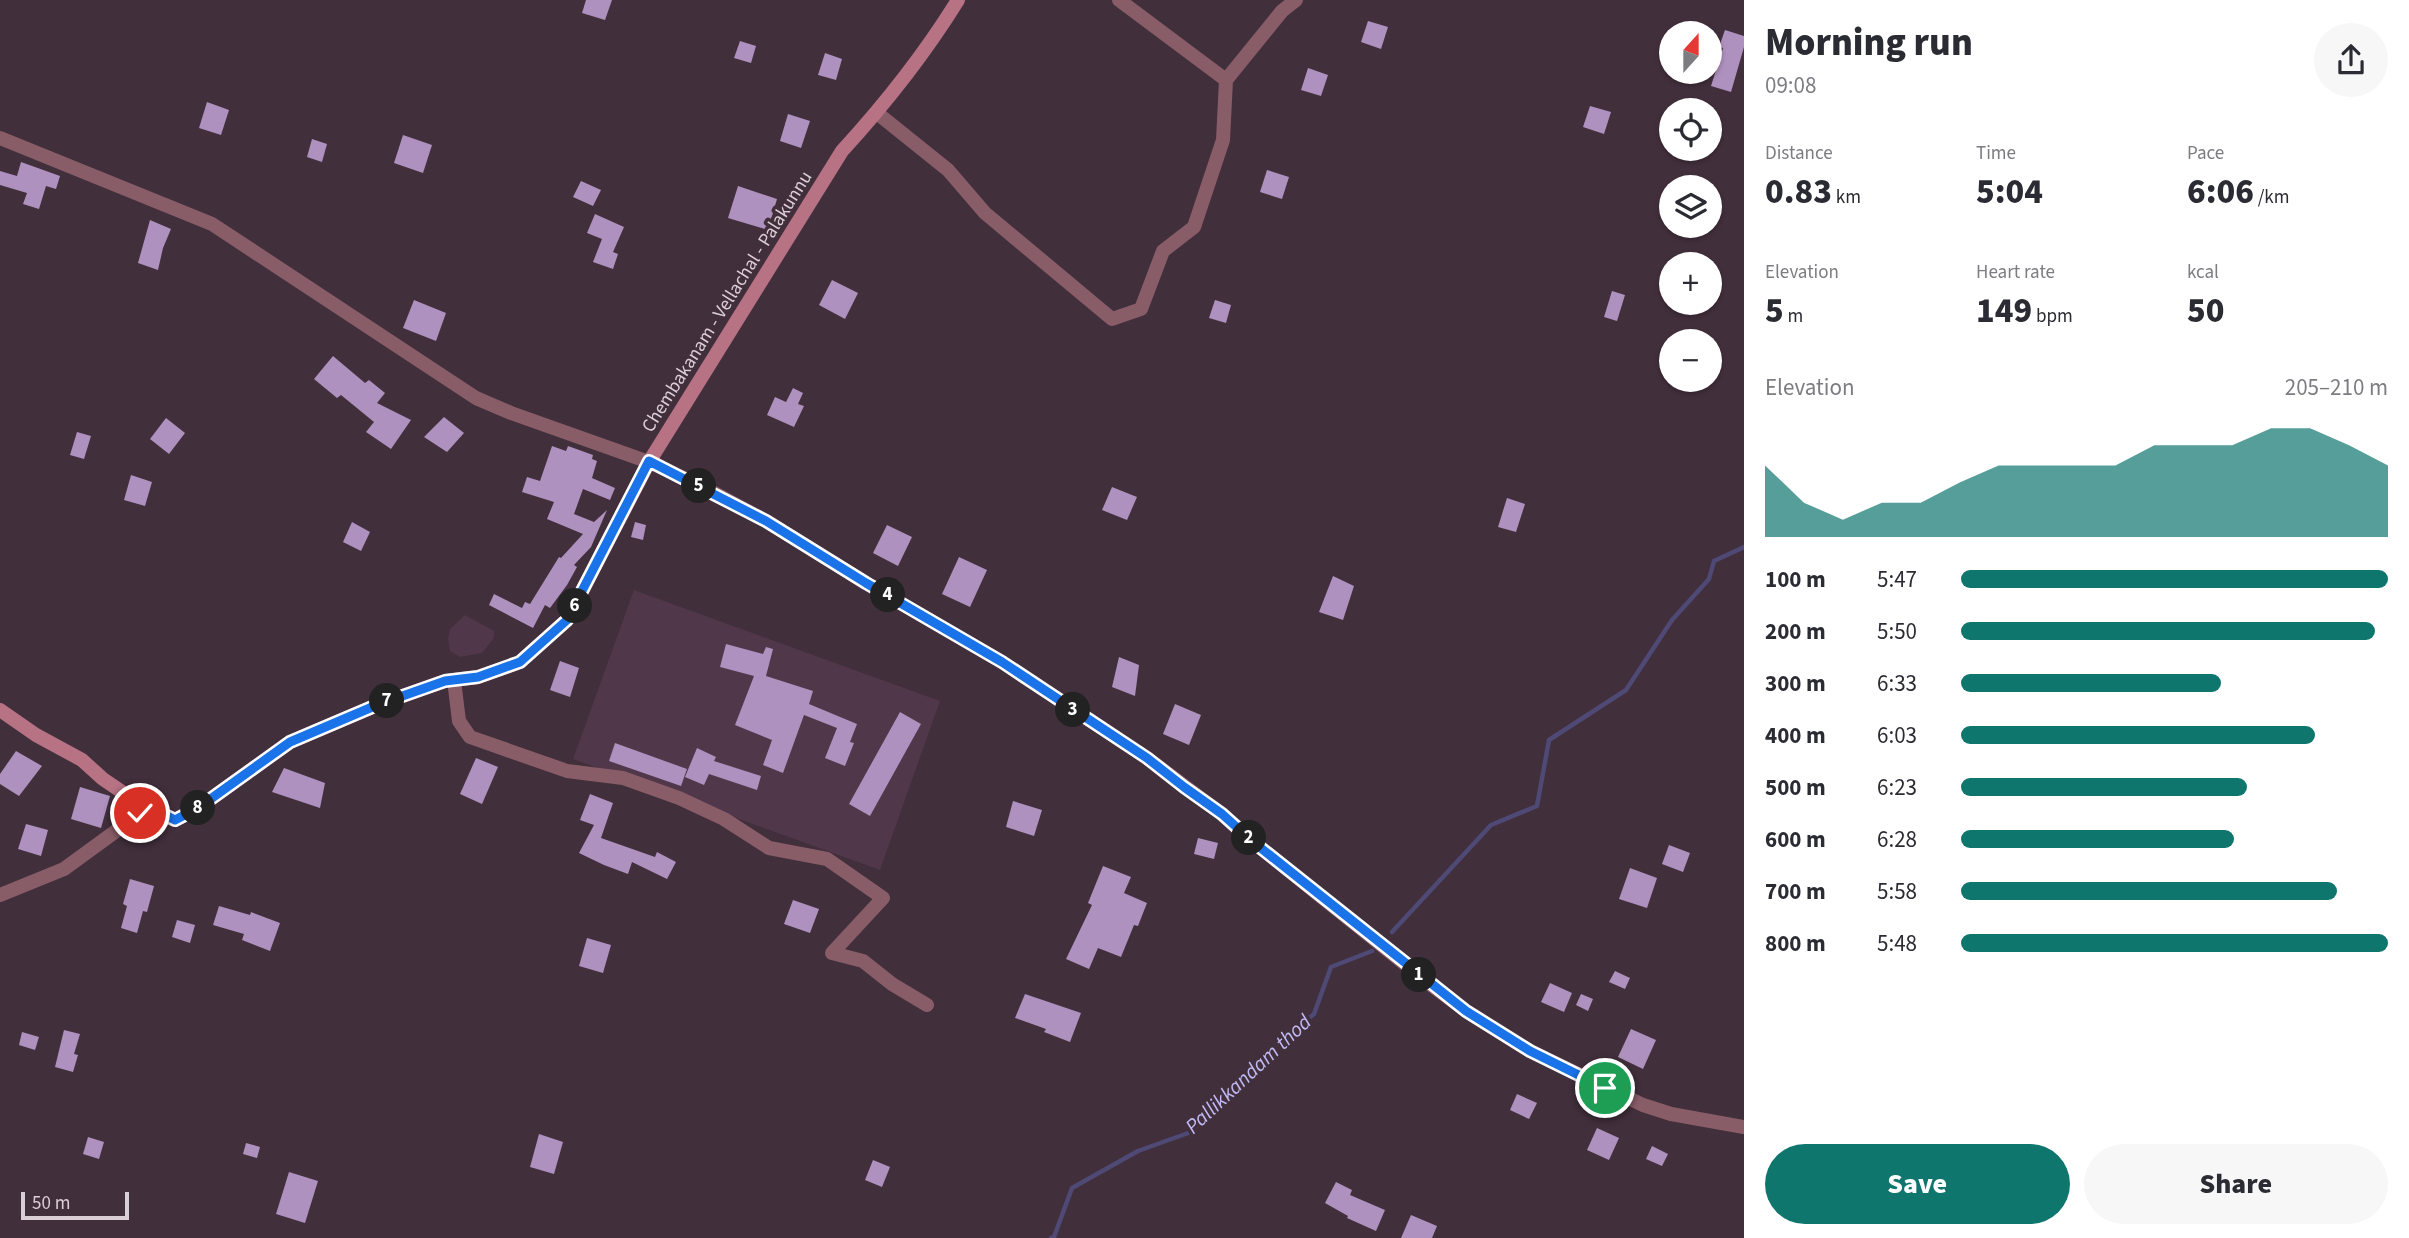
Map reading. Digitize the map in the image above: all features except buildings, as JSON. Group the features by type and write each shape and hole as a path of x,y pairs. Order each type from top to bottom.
{"main road":[{"name":"Chembakanam - Vellachal - Palakunnu","path":"0,710 36,735 82,760 103,779 175,820 198,808 290,742 377,705 445,681 478,677 520,662 567,620 649,461 842,151 877,113 917,62 958,0"}],"street":[{"path":"1119,0 1226,80"},
{"path":"877,113 948,170 985,213 1112,319 1141,309 1163,251 1194,227 1223,140 1226,80 1282,11 1296,0"},
{"path":"0,138 212,224 476,398 530,420 649,461 766,521 866,583 978,647 1147,758 1222,814 1431,985 1466,1011 1530,1051 1643,1105 1671,1114 1743,1124"},
{"path":"454,680 459,721 470,737 567,771 623,778 679,797 769,848 827,859 883,898 832,953 863,961 892,985 927,1005"},
{"path":"0,895 64,869 149,807"}],"shaded area":[{"path":"634,590 940,701 880,870 573,759"},
{"path":"465,615 494,631 494,638 482,653 460,657 450,651 448,639 450,629"}],"waterway":[{"name":"Pallikkandam thod","path":"1392,932 1491,825 1537,806 1549,740 1626,690 1672,620 1709,579 1714,561 1744,547"},
{"name":"Pallikkandam thod","path":"1051,1238 1054,1237 1072,1188 1138,1151 1191,1132 1250,1067 1314,1014 1331,967 1372,951"}],"route":[{"path":"140,813 149,807 175,820 198,808 290,742 377,705 445,681 478,677 520,662 567,620 649,461 738,505 1002,662 1147,758 1222,814 1252,841 1466,1011 1530,1051 1605,1088"}]}
